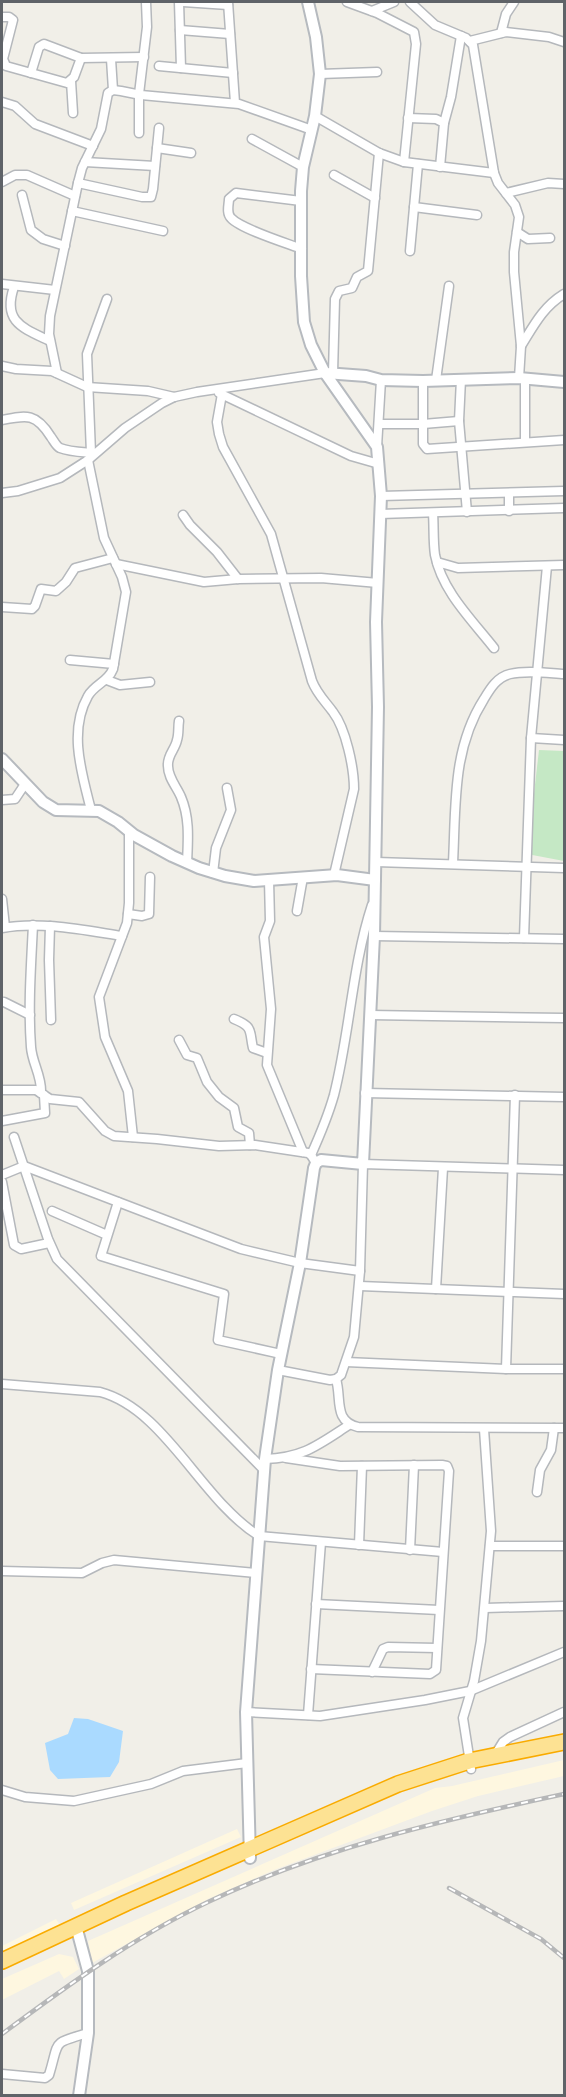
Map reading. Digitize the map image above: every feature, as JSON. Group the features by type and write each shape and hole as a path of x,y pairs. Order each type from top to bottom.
{"highway":[{"path":"2,1961 250,1853 495,1755 564,1742"},
{"path":"470,1765 564,1751"},
{"path":"2,1970 77,1930"}],"street":[{"path":"139,133 148,18 146,2"},
{"path":"181,68 181,2 228,3 235,103"},
{"path":"308,2 316,37 320,74 315,116 303,167 301,201 304,322 311,345 377,447"},
{"path":"347,2 372,11 414,32 416,44 404,162"},
{"path":"372,11 394,2"},
{"path":"410,2 435,25 470,41 474,50 494,173 498,183 518,211 514,272 521,346 525,442"},
{"path":"501,33 506,14 514,2"},
{"path":"2,17 9,17 13,20 4,53 4,63 11,68 63,83 71,81"},
{"path":"180,30 230,34"},
{"path":"470,41 501,33 549,37 564,42"},
{"path":"440,166 444,123 451,97 460,36"},
{"path":"32,73 41,45 81,58 144,57"},
{"path":"73,113 71,81 81,58"},
{"path":"111,59 113,90"},
{"path":"159,66 233,73"},
{"path":"320,74 377,72"},
{"path":"57,373 50,341 50,316 78,183 101,129 106,95 113,90 142,95 235,103 250,106 312,130"},
{"path":"2,102 15,106 35,124 93,146"},
{"path":"315,116 379,153 404,162 494,173"},
{"path":"408,118 436,119 444,123"},
{"path":"78,183 151,197 159,128"},
{"path":"252,139 303,167"},
{"path":"157,148 191,153"},
{"path":"329,373 335,298 339,291 352,288 357,277 368,271 379,153"},
{"path":"85,162 155,166"},
{"path":"410,251 418,164"},
{"path":"2,174 11,178"},
{"path":"2,182 21,174 75,196"},
{"path":"334,176 375,198"},
{"path":"506,193 548,183 564,184"},
{"path":"301,201 236,194 229,199 228,212 231,218 244,225 302,249"},
{"path":"22,195 31,230 44,239 64,246"},
{"path":"414,207 477,215"},
{"path":"72,211 163,231"},
{"path":"517,232 528,239 550,238"},
{"path":"2,284 55,290"},
{"path":"14,286 10,302 13,317 22,327 50,341"},
{"path":"436,380 448,286"},
{"path":"521,346 542,312 564,294"},
{"path":"92,810 80,761 79,721 90,693 107,680 112,673 126,600 125,584 104,538 91,455 87,387 88,347 107,299"},
{"path":"2,366 46,370 57,373 80,386 148,391 174,397"},
{"path":"2,493 18,491 60,478 162,402 193,393 329,373 366,376 381,380 522,379 564,382"},
{"path":"278,1370 330,1380 341,1375 354,1337 360,1286 365,1093 376,862 378,707 376,622 381,496 377,447 381,380"},
{"path":"462,380 459,421 467,512"},
{"path":"423,381 423,444 427,449 564,440"},
{"path":"213,390 351,456 379,464"},
{"path":"222,394 218,422 223,447 271,534 312,681 321,699 337,719 345,740 354,778 352,800 334,875"},
{"path":"2,420 21,417 36,419 45,427 60,448 91,455"},
{"path":"380,424 459,421"},
{"path":"544,491 545,509"},
{"path":"381,496 564,491"},
{"path":"508,493 509,511"},
{"path":"380,514 509,511 564,507"},
{"path":"433,513 434,548 441,575 453,596 494,648"},
{"path":"183,515 218,552 238,579"},
{"path":"2,608 34,608 42,589 56,591 66,582 75,568 114,561 204,582 284,578 378,583"},
{"path":"437,562 458,568 564,565"},
{"path":"524,938 531,738 547,566"},
{"path":"70,660 114,664"},
{"path":"453,863 460,754 468,729 490,688 508,674 536,672 564,674"},
{"path":"107,680 120,684 150,682"},
{"path":"178,721 178,740 168,758 168,771 181,796 187,819 189,831 187,863"},
{"path":"531,738 564,740"},
{"path":"2,759 50,807 65,810 92,810 110,817 129,832 187,863 213,873 244,879 269,880 334,875 375,880"},
{"path":"2,800 15,799 25,784"},
{"path":"213,873 216,848 231,810 227,788"},
{"path":"129,832 128,914 99,997 105,1037 128,1091 133,1137"},
{"path":"376,862 564,868"},
{"path":"128,914 142,916 149,914 150,877"},
{"path":"297,911 303,877"},
{"path":"269,880 270,921 264,937 271,1009 267,1053 269,1072 310,1157"},
{"path":"2,899 3,928 50,926 122,936"},
{"path":"250,1853 246,1712 265,1458 278,1370 300,1263 310,1157 327,1119 334,1093 363,936 375,899"},
{"path":"2,1121 45,1113 41,1080 31,1050 33,925"},
{"path":"50,926 51,1020"},
{"path":"374,936 564,939"},
{"path":"4,1002 30,1015"},
{"path":"370,1015 564,1018"},
{"path":"234,1019 248,1026 254,1048 267,1053"},
{"path":"178,1040 186,1055 197,1058 207,1082 219,1097 234,1108 238,1127 249,1133 250,1145"},
{"path":"2,1090 32,1090 50,1099 79,1102 108,1134 114,1136 219,1146 250,1145 321,1160 363,1164 564,1170"},
{"path":"365,1093 564,1097"},
{"path":"506,1369 515,1095"},
{"path":"14,1137 49,1243 57,1259 264,1470"},
{"path":"2,1175 24,1166 241,1249 300,1263 360,1272"},
{"path":"436,1289 443,1168"},
{"path":"2,1188 5,1223 17,1248 49,1243"},
{"path":"118,1202 101,1253 103,1258 224,1294 217,1336 220,1342 281,1354"},
{"path":"52,1211 107,1235"},
{"path":"360,1286 564,1294"},
{"path":"346,1362 506,1369 564,1369"},
{"path":"336,1379 341,1414 349,1425 358,1427 564,1428"},
{"path":"2,1384 100,1392 128,1403 148,1420 235,1519 259,1536 443,1552"},
{"path":"286,1458 308,1451 349,1425"},
{"path":"537,1492 540,1470 550,1450 554,1428"},
{"path":"470,1765 463,1719 481,1641 491,1531 484,1429"},
{"path":"265,1458 286,1458 340,1466 447,1466 436,1670 433,1673 311,1669"},
{"path":"410,1550 414,1465"},
{"path":"359,1545 362,1466"},
{"path":"308,1715 321,1542"},
{"path":"490,1546 564,1546"},
{"path":"2,1571 82,1573 114,1560 256,1573"},
{"path":"316,1604 439,1610"},
{"path":"485,1608 564,1606"},
{"path":"372,1672 383,1649 388,1647 437,1648"},
{"path":"246,1712 308,1715 354,1712 470,1691 564,1652"},
{"path":"495,1755 503,1742 510,1737 564,1712"},
{"path":"2,1790 25,1797 74,1801 151,1784 183,1771 247,1763"},
{"path":"77,1930 88,1971 88,2033 79,2096"},
{"path":"2,2074 45,2078 50,2074 57,2045 63,2040 88,2033"}],"shaded area":[{"path":"564,1760 564,1776 478,1796 274,1870 208,1899 92,1963 88,1941 435,1788"},
{"path":"237,1829 241,1837 74,1910 71,1903"},
{"path":"56,1919 62,1928 2,1958 2,1946"},
{"path":"59,1954 73,1957 79,1969 64,1979 59,1971 2,2000 2,1979"}],"green space":[{"path":"539,750 564,751 564,861 527,854"}],"water":[{"path":"74,1718 88,1719 123,1731 119,1762 110,1777 58,1779 50,1770 45,1743 68,1734"}],"railway":[{"path":"2,2034 77,1980 154,1930 251,1883 338,1851 428,1825 564,1794"},
{"path":"449,1888 541,1939 564,1958"}]}
